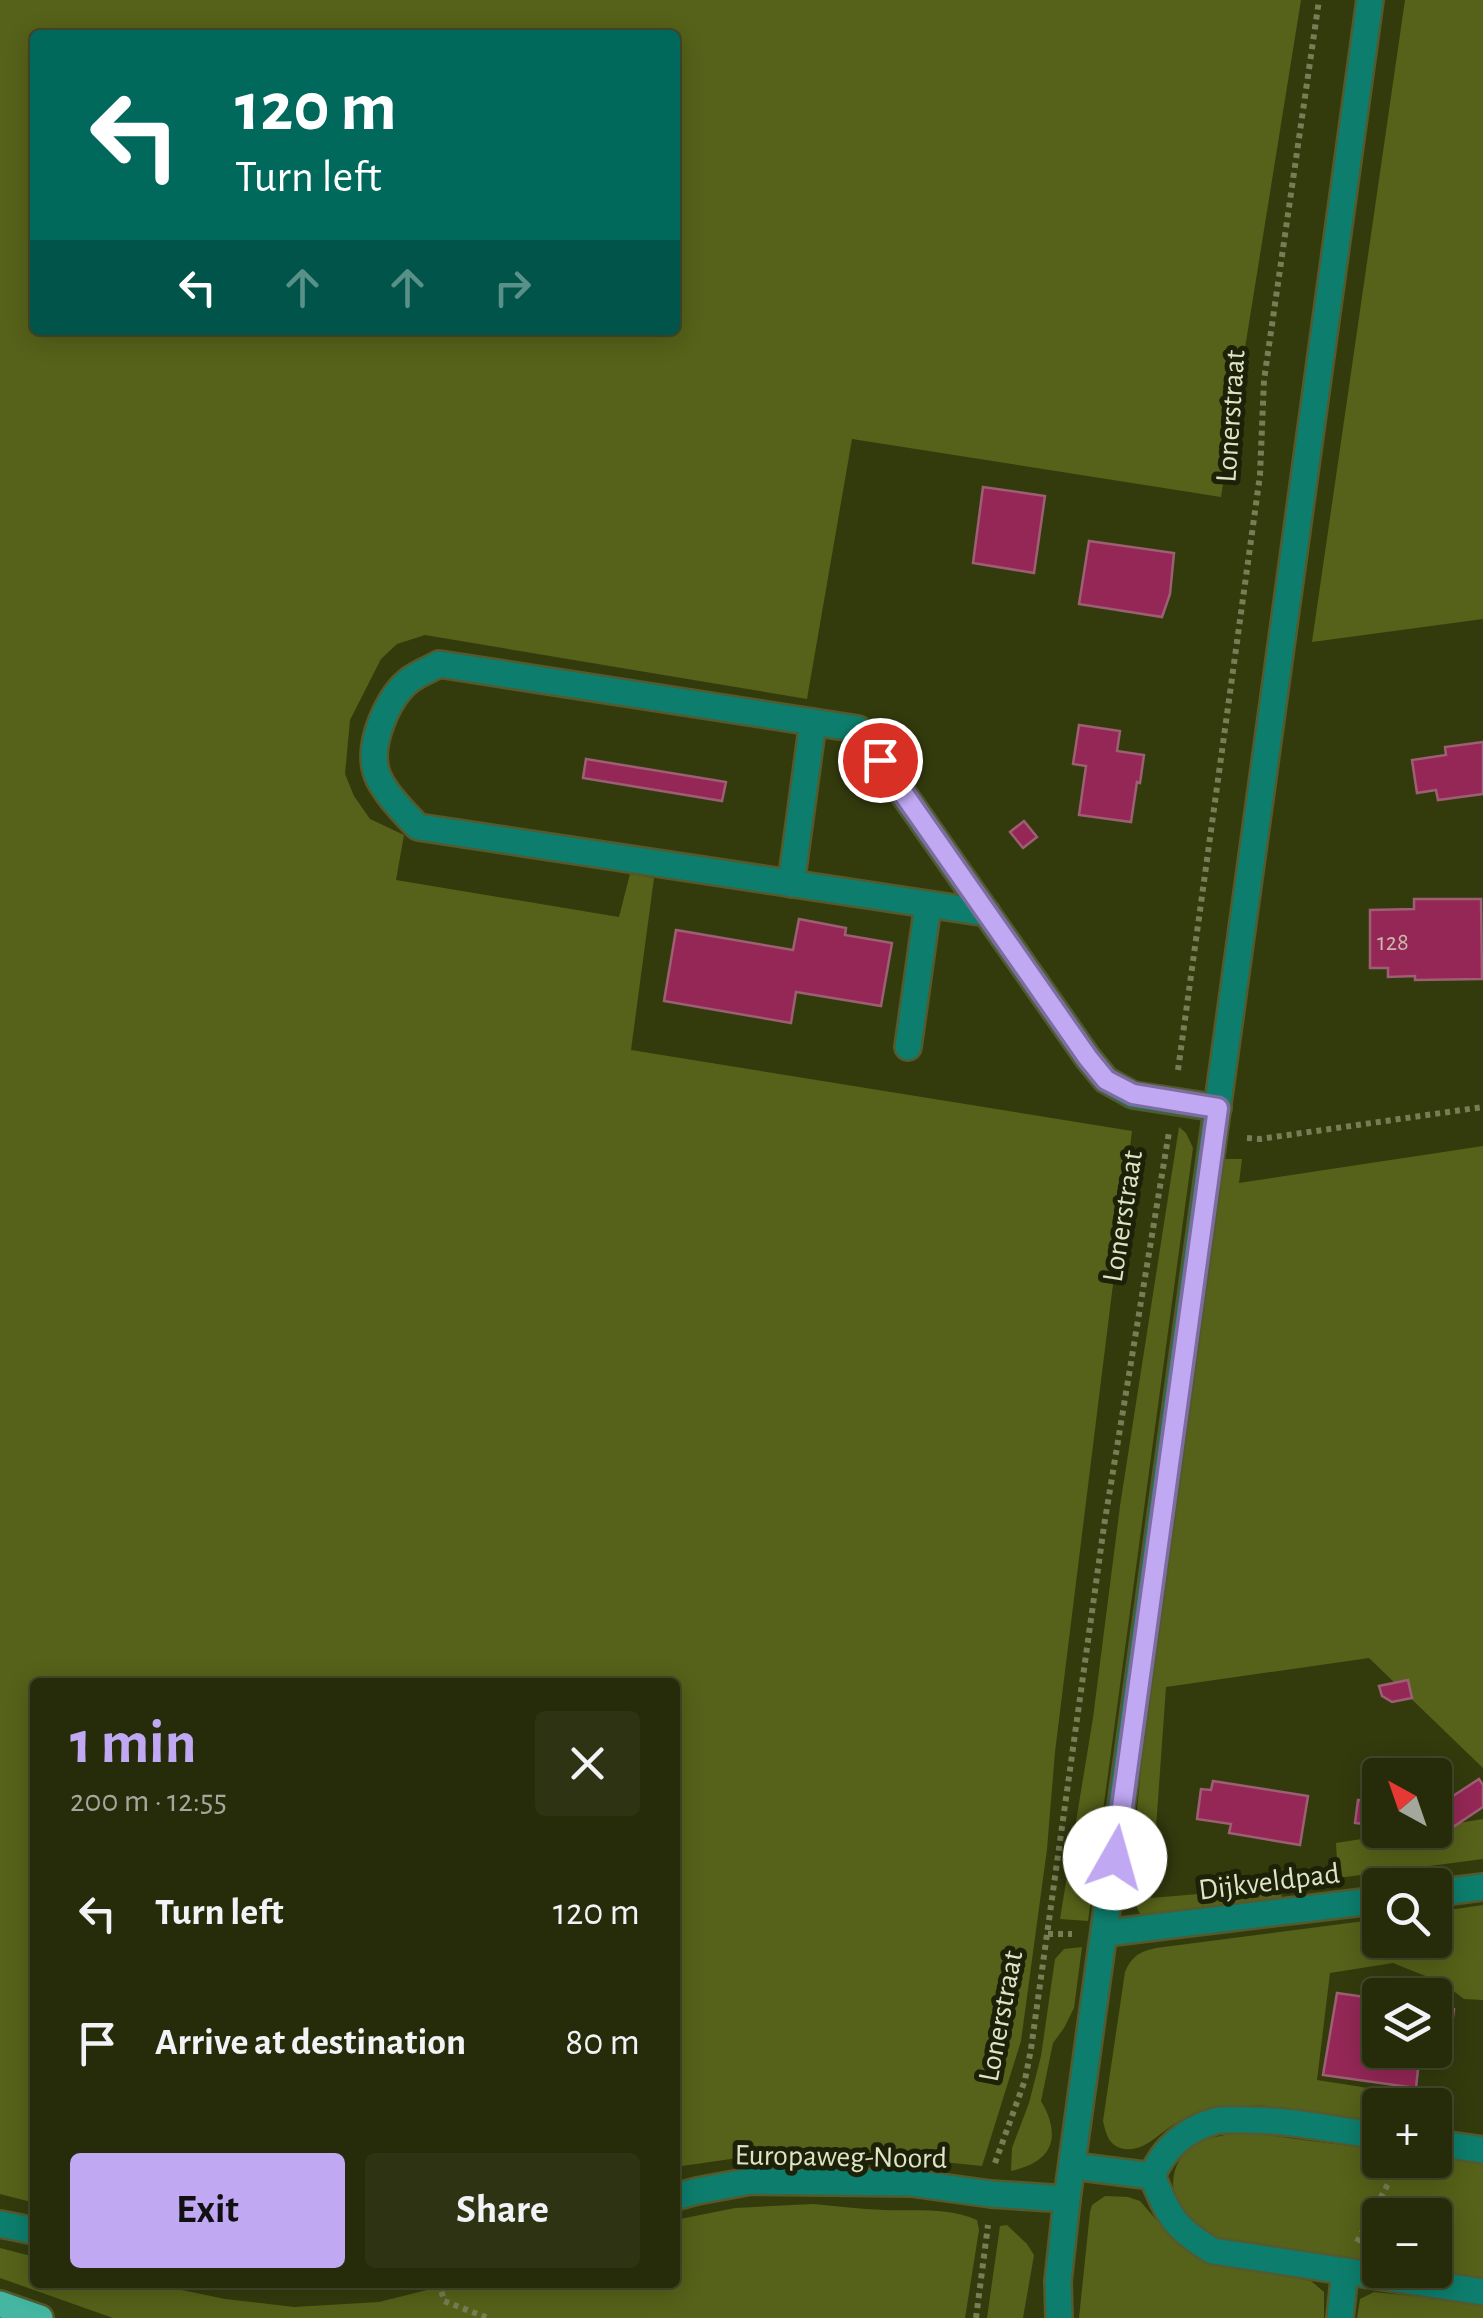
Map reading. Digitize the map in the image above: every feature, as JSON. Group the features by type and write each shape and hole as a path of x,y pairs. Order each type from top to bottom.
{"main road":[{"path":"0,2304 40,2318"}],"street":[{"path":"1060,2318 1058,2281 1072,2166 1370,0"},
{"path":"987,913 418,828 399,808 376,772 375,744 387,708 398,694 409,681 439,664 858,729 1106,1080 1133,1094 1173,1102 1217,1121"},
{"path":"791,884 812,722"},
{"path":"908,1047 928,905"},
{"path":"1452,1891 1483,1887"},
{"name":"Dijkveldpad","path":"1106,1933 1362,1902"},
{"path":"1362,2133 1267,2120 1218,2120 1191,2131 1171,2146 1152,2176 1170,2216 1188,2236 1213,2251 1483,2292"},
{"path":"1452,2145 1483,2150"},
{"path":"1072,2166 1152,2176"},
{"name":"Europaweg-Noord","path":"680,2196 751,2182 911,2183 1068,2200"},
{"path":"0,2224 30,2231"},
{"path":"1340,2318 1345,2271"},
{"path":"1045,2318 1058,2281"}],"path":[{"name":"Lonerstraat","path":"976,2318 996,2159 1025,2080 1031,2049 1104,1526 1173,1102 1260,475 1264,380 1274,303 1319,0"},
{"path":"1217,1121 1260,1140 1483,1107"},
{"path":"1345,2271 1390,2178"},
{"path":"441,2288 444,2301 488,2318"}],"green space":[{"path":"0,0 1301,0 1221,497 852,439 807,699 425,635 397,644 381,659 350,720 345,774 354,796 370,819 404,835 396,880 619,917 630,874 654,878 631,1050 1132,1131 1021,2041 982,2166 808,2148 680,2166 680,1678 30,1678 30,2202 0,2194"},
{"path":"1405,0 1483,0 1483,619 1312,642"},
{"path":"1179,1127 1193,1148 1088,1921 1060,1919 1093,1718 1120,1506"},
{"path":"1483,1146 1483,1768 1369,1658 1166,1687 1151,1898 1281,1887 1282,1906 1152,1920 1140,1914 1129,1891 1149,1687 1224,1159 1242,1159 1239,1183"},
{"path":"1483,1819 1483,1859 1414,1868 1362,1868 1362,1875 1338,1878 1336,1843 1362,1839 1362,1848 1452,1848 1452,1824"},
{"path":"1483,1905 1483,2000 1464,1999 1452,1990 1452,1978 1430,1978 1393,1963 1330,1973 1317,2080 1368,2088 1362,2088 1362,2120 1282,2107 1224,2106 1184,2119 1139,2148 1120,2148 1109,2139 1103,2121 1125,1972 1137,1955 1156,1948 1362,1921 1362,1958 1452,1958 1452,1910"},
{"path":"1082,1947 1074,2008 1053,2043 1041,2101 1051,2126 1050,2146 1036,2161 1011,2171 1012,2148 1041,2056 1055,1959 1064,1949"},
{"path":"1243,2132 1362,2148 1362,2178 1452,2178 1452,2159 1483,2163 1483,2280 1452,2275 1452,2198 1362,2198 1362,2262 1222,2240 1200,2230 1178,2206 1173,2183 1186,2152 1213,2137"},
{"path":"1105,2196 1140,2201 1173,2239 1201,2258 1311,2281 1324,2292 1324,2318 1079,2318 1090,2212 1092,2205"},
{"path":"813,2204 943,2211 977,2220 979,2230 965,2318 113,2318 0,2278 0,2248 30,2256 30,2288 172,2288 294,2307 379,2302 435,2288 680,2288 680,2219 735,2208"},
{"path":"1007,2225 1034,2255 1023,2318 987,2318 1000,2226"},
{"path":"1374,2292 1483,2307 1483,2318 1357,2318 1360,2299"}],"building":[{"path":"983,487 1045,496 1034,573 973,563"},
{"path":"1089,541 1174,553 1170,594 1162,617 1079,604"},
{"path":"1079,725 1120,731 1117,751 1144,755 1131,822 1079,815 1086,766 1073,764"},
{"path":"1483,742 1483,794 1438,800 1436,790 1417,793 1412,760 1446,755 1445,747"},
{"path":"586,759 726,782 722,801 583,778"},
{"path":"1024,821 1037,837 1023,848 1010,832"},
{"path":"1414,899 1481,899 1482,979 1415,980 1415,976 1388,977 1388,968 1370,968 1370,910 1414,909"},
{"path":"799,919 846,928 845,935 892,943 881,1006 796,992 791,1023 664,1001 676,930 793,950"},
{"path":"1408,1680 1412,1698 1392,1702 1382,1696 1379,1686"},
{"path":"1479,1779 1483,1785 1483,1807 1453,1827 1452,1797"},
{"path":"1213,1781 1308,1796 1300,1845 1229,1833 1231,1824 1197,1819 1201,1789 1211,1790"},
{"path":"1358,1800 1362,1801 1362,1824 1355,1823"},
{"path":"1337,1993 1362,1996 1362,2068 1418,2068 1416,2088 1323,2075"}],"route":[{"path":"880,760 1106,1080 1133,1094 1218,1108 1115,1858"}]}
